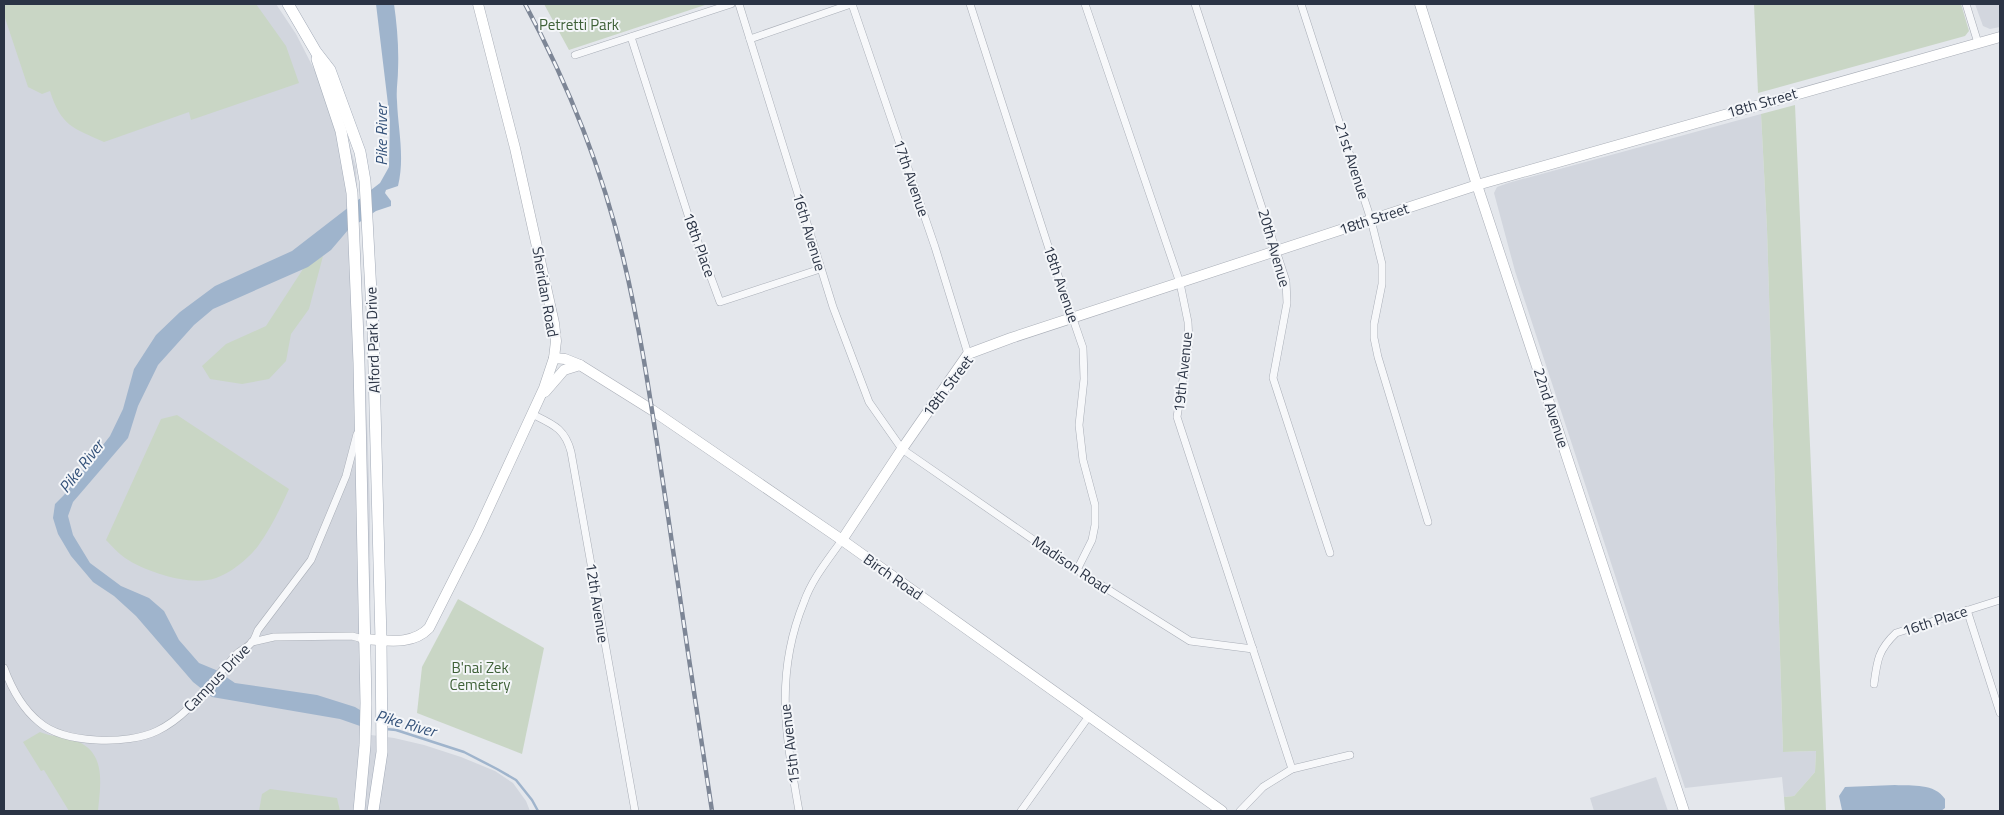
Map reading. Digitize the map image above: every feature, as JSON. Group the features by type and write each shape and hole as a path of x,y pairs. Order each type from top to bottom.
{"main road":[{"name":"Alford Park Drive","path":"288,4 316,52 330,70 360,152 365,182 370,235 381,640"},
{"name":"Alford Park Drive","path":"316,52 341,131 352,193 360,421 363,639"},
{"path":"358,811 365,745 366,704 363,639"},
{"path":"373,811 382,752 381,640"}],"street":[{"name":"Sheridan Road","path":"363,639 410,640 423,634 429,628 478,531 540,396 554,358 556,341 554,323 515,148 478,4"},
{"path":"575,55 731,4"},
{"name":"16th Avenue","path":"739,4 820,269 869,402 902,449"},
{"path":"750,39 851,4"},
{"name":"17th Avenue","path":"851,4 935,247 968,354"},
{"name":"18th Avenue","path":"970,4 1083,348 1084,379 1079,425 1084,460 1095,505 1095,525 1092,540 1077,570"},
{"name":"19th Avenue","path":"1085,4 1180,283 1188,322 1189,342 1177,417 1292,769"},
{"name":"20th Avenue","path":"1194,4 1286,281 1287,303 1274,378 1330,553"},
{"name":"21st Avenue","path":"1301,4 1371,220 1382,264 1382,284 1374,324 1374,338 1378,357 1428,522"},
{"name":"22nd Avenue","path":"1420,4 1477,185 1684,811"},
{"path":"1966,4 1978,42"},
{"name":"18th Street","path":"842,540 968,354 1477,185 2000,36"},
{"name":"18th Place","path":"631,37 645,86 689,218 720,302 820,269"},
{"name":"Birch Road","path":"554,358 565,359 580,365 652,410 842,540 1222,811"},
{"path":"540,396 564,370 580,365"},
{"name":"12th Avenue","path":"532,414 560,430 567,439 571,452 635,811"},
{"name":"Campus Drive","path":"4,668 18,696 40,723 56,731 83,738 122,741 156,731 172,722 202,694 238,652 252,642 258,630 311,560 346,476 360,421"},
{"name":"Madison Road","path":"902,449 1077,570 1190,641 1253,649"},
{"name":"15th Avenue","path":"799,811 785,716 784,698 788,656 804,601 821,570 842,540"},
{"name":"16th Place","path":"1874,684 1878,660 1884,644 1896,634 2000,600"},
{"path":"1967,610 2000,714"},
{"path":"252,642 274,638 352,636 363,639"},
{"path":"1021,811 1089,716"},
{"path":"1240,811 1263,787 1292,769 1350,755"}],"shaded area":[{"path":"4,4 276,4 296,34 317,75 335,99 356,167 370,510 371,735 424,745 495,771 513,783 526,801 530,811 4,811"},
{"path":"1975,4 2000,4 2000,27 1990,29 1983,26"},
{"path":"1761,114 1767,229 1783,752 1816,751 1815,772 1794,796 1784,797 1782,777 1685,788 1515,271 1494,193 1497,187 1508,183"},
{"path":"1656,777 1668,811 1594,811 1590,798"}],"green space":[{"path":"4,4 256,4 286,46 299,83 191,120 189,112 104,142 76,129 64,119 54,103 50,91 42,94 28,87 5,18"},
{"name":"Petretti Park","path":"544,4 708,4 569,50"},
{"path":"1754,4 1961,4 1969,31 1965,36 1758,93"},
{"path":"1795,105 1826,811 1785,811 1784,797 1794,796 1815,772 1816,751 1783,752 1767,229 1761,114"},
{"path":"323,256 309,309 291,334 286,361 269,379 242,384 210,379 202,366 226,344 266,326 303,269"},
{"path":"177,415 289,489 279,511 254,551 228,573 216,578 194,581 156,573 125,558 106,540 161,419"},
{"name":"B'nai Zek Cemetery","path":"458,599 544,648 522,754 417,713 422,667"},
{"path":"40,732 80,742 95,757 99,766 100,777 98,811 69,811 44,770 41,771 23,742"},
{"path":"270,789 337,798 340,811 259,811 262,794"}],"water":[{"path":"376,4 394,4 398,37 397,97 401,164 398,186 386,190 385,193 391,201 391,206 376,211 348,230 331,250 308,267 213,309 194,325 158,365 138,406 128,438 73,502 68,516 73,535 90,563 121,586 149,598 164,611 179,640 199,663 216,670 235,683 317,695 355,707 360,710 360,726 340,719 212,697 193,682 136,616 114,596 93,582 71,556 58,534 53,518 55,504 110,436 123,409 134,369 156,335 180,312 215,286 292,251 380,183 389,167 390,121"},
{"path":"1923,786 1935,790 1945,799 1945,808 1941,811 1842,810 1839,796 1845,787"}],"waterway":[{"name":"Pike River","path":"386,729 396,730 464,752 497,769 516,780 538,811"}],"railway":[{"path":"525,4 556,65 582,128 605,192 623,257 648,383 712,811"}]}
